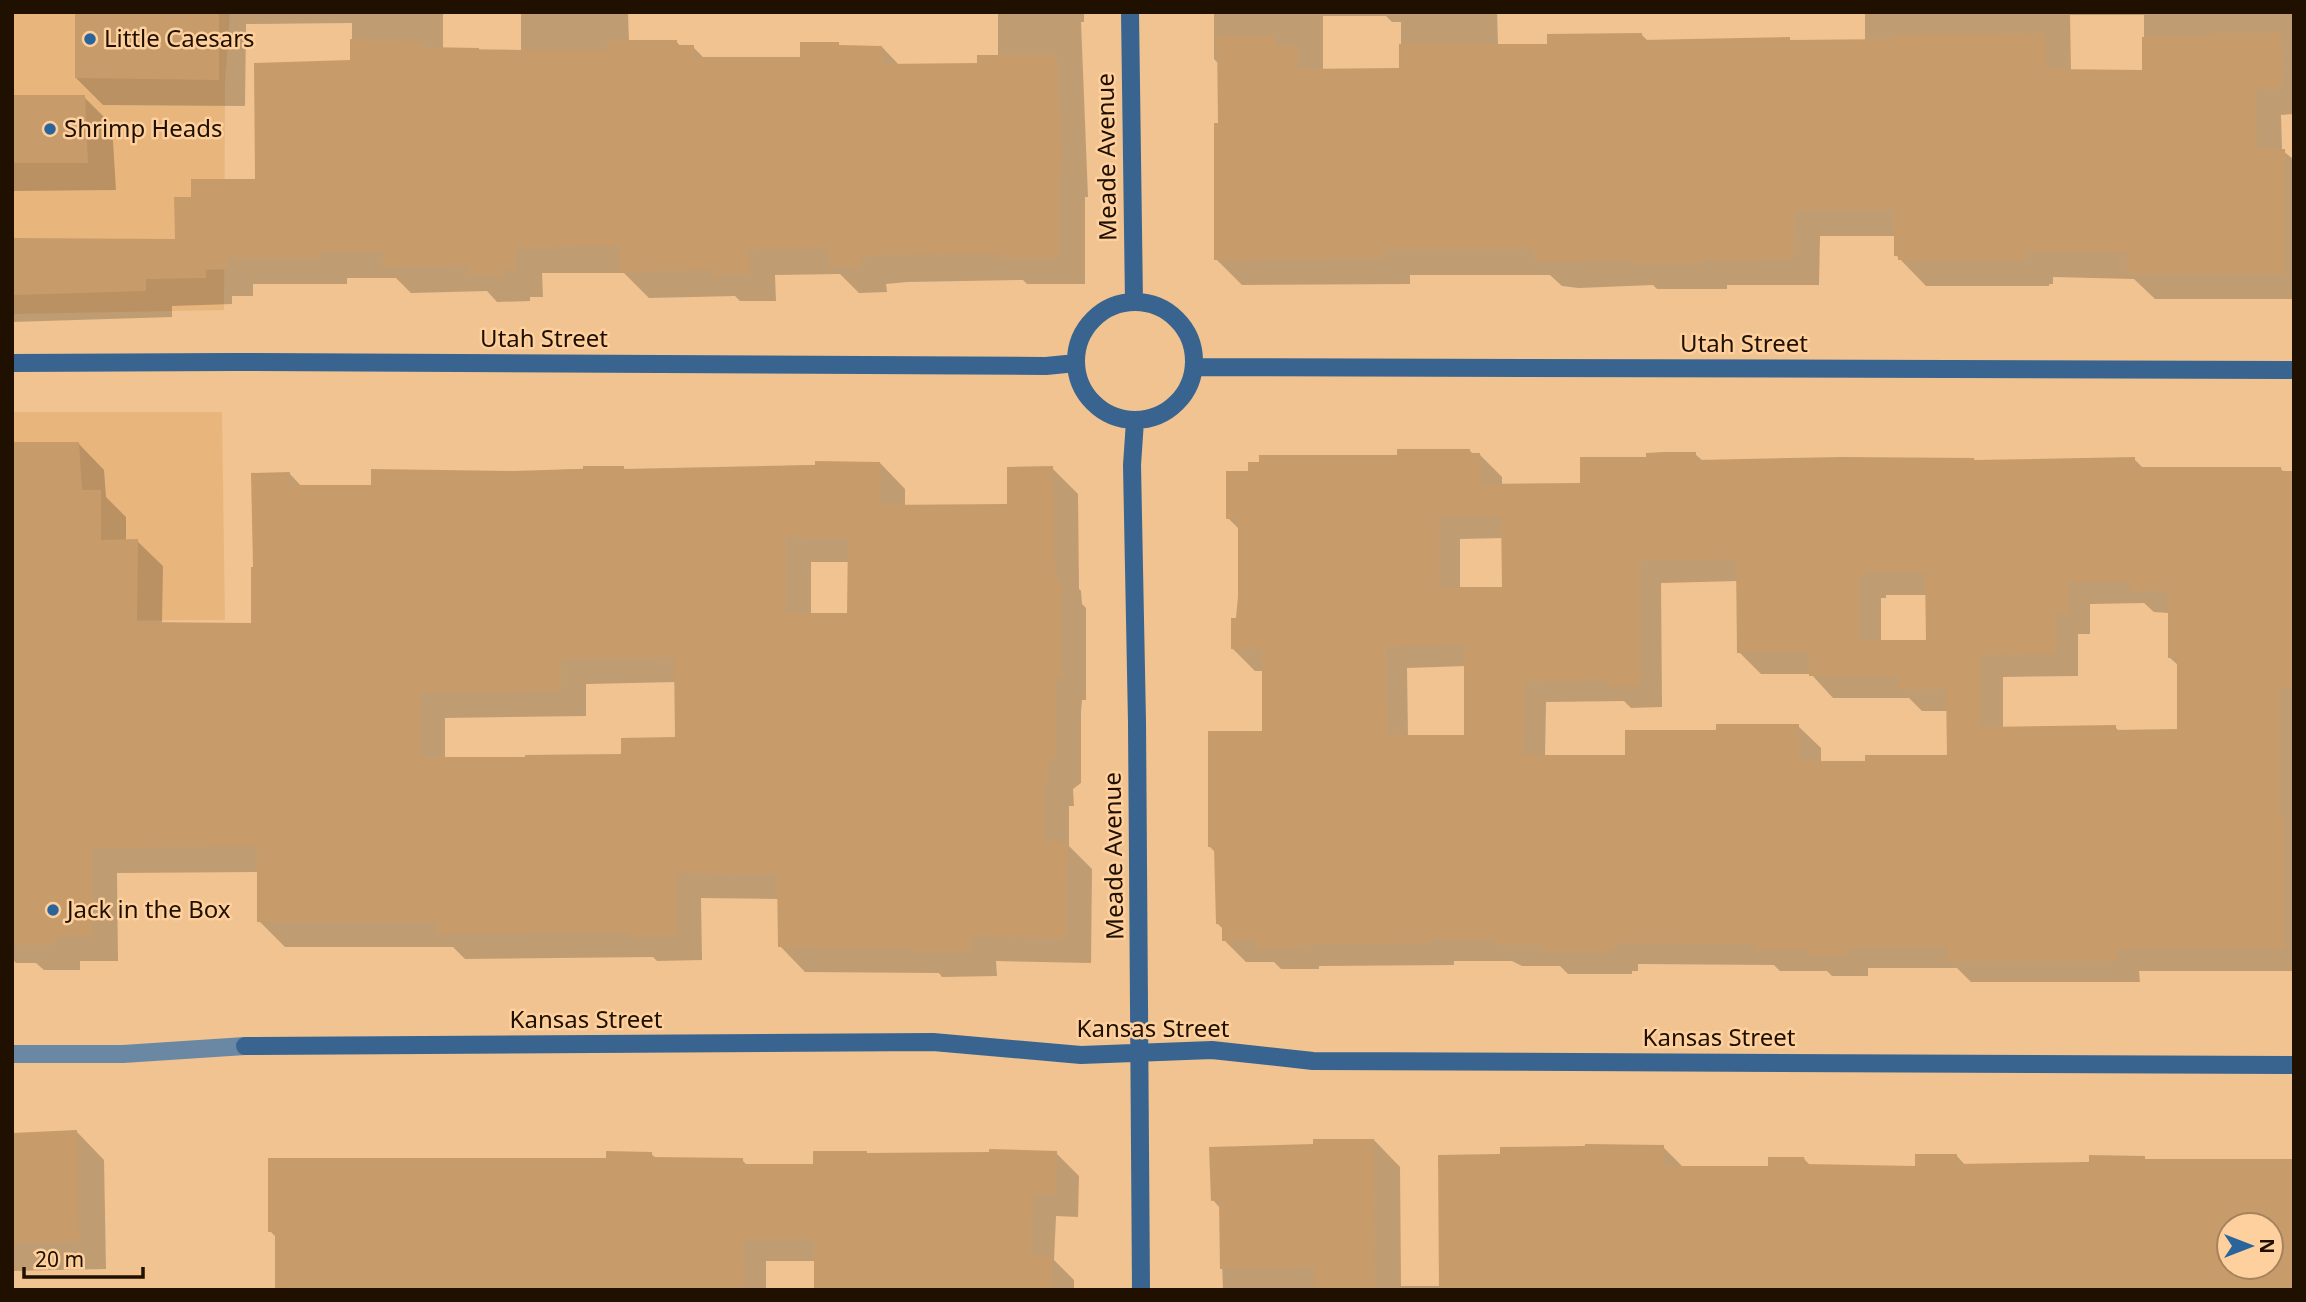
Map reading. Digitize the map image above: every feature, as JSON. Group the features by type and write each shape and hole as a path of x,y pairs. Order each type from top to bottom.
{"street":[{"name":"Meade Avenue","path":"1130,12 1134,302"},
{"path":"1134,302 1150,303 1166,310 1179,321 1189,334 1195,367 1191,384 1175,405 1152,419 1135,421 1106,414 1094,404 1084,392 1076,363 1077,348 1092,320 1118,304 1134,302"},
{"name":"Utah Street","path":"12,363 1046,366 1076,363"},
{"name":"Utah Street","path":"1195,367 2294,370"},
{"name":"Meade Avenue","path":"1135,421 1132,465 1141,1290"},
{"name":"Kansas Street","path":"12,1054 123,1054 245,1046 933,1042 1082,1055 1212,1050 1313,1061 2294,1065"}],"shaded area":[{"path":"12,12 230,12 225,82 224,310 12,314"},
{"path":"12,412 222,412 225,620 12,621"}],"building":[{"path":"75,12 219,12 219,80 75,78"},
{"path":"1642,33 1642,40 1790,37 1790,40 2045,33 2046,69 2142,70 2142,37 2281,33 2282,89 2256,89 2257,149 2285,149 2285,274 2127,274 2127,253 2028,252 2028,258 2024,260 1898,260 1898,256 1894,256 1894,210 1794,210 1793,259 1701,260 1701,264 1629,264 1629,260 1534,261 1534,249 1384,249 1384,258 1214,260 1214,123 1218,123 1217,36 1275,36 1275,46 1298,46 1298,69 1399,68 1399,44 1547,44 1547,34"},
{"path":"350,39 423,42 422,47 479,50 607,50 607,40 677,40 677,45 694,45 694,57 800,57 800,42 839,42 839,45 882,46 882,64 977,63 977,55 1057,55 1062,171 1059,171 1059,258 999,258 999,254 880,255 860,258 861,266 830,267 827,248 749,249 750,274 711,275 711,270 620,272 620,246 516,247 516,270 504,270 504,275 469,275 469,265 383,267 382,252 321,252 321,258 227,258 227,269 206,270 206,278 146,279 146,291 12,295 12,238 175,239 174,197 191,197 191,179 255,179 254,63 350,60"},
{"name":"Shrimp Heads","path":"12,95 85,95 88,163 12,163"},
{"path":"12,442 79,442 82,490 101,490 101,540 138,539 137,622 251,623 251,473 290,472 290,485 371,485 371,469 514,471 583,469 583,466 624,466 624,469 815,465 815,461 880,462 880,505 1007,504 1007,467 1053,466 1054,564 1057,581 1061,581 1061,675 1057,675 1056,686 1056,757 1048,763 1049,781 1044,781 1044,841 1067,842 1066,938 971,936 972,951 915,952 915,949 778,947 777,874 676,873 677,935 630,936 630,932 437,934 437,922 257,922 257,846 92,848 93,936 55,936 55,945 12,945","holes":["786,537 848,538 847,613 786,613","674,657 675,737 621,738 621,754 421,757 420,693 561,691 561,659"]},
{"path":"1397,449 1470,449 1470,453 1480,453 1481,484 1580,483 1580,457 1646,457 1646,453 1663,452 1696,452 1696,460 2135,457 2135,467 2281,467 2281,471 2294,471 2294,688 2279,688 2279,817 2283,817 2285,949 2118,949 2118,961 1947,961 1947,947 1846,947 1846,955 1808,955 1808,950 1755,950 1755,944 1617,943 1617,949 1610,949 1610,952 1544,952 1544,945 1499,945 1493,943 1493,939 1432,939 1432,943 1298,945 1298,948 1257,948 1257,941 1222,941 1222,924 1216,924 1214,847 1208,847 1208,731 1262,731 1262,649 1231,649 1231,618 1236,618 1238,596 1238,519 1226,519 1226,471 1248,471 1248,462 1259,462 1259,455 1397,455","holes":["1501,516 1502,587 1439,587 1439,517","1736,559 1737,653 1809,652 1809,676 1898,676 1898,689 1946,689 1947,755 1865,755 1865,761 1799,761 1799,724 1716,724 1716,730 1625,730 1625,755 1523,755 1524,681 1607,680 1607,686 1640,686 1639,561","1865,573 1925,573 1926,640 1859,640 1859,576 1865,576","2130,581 2130,591 2168,591 2168,658 2177,658 2177,729 2116,730 2116,725 1981,727 1981,655 2056,654 2056,613 2068,613 2068,582","1464,644 1464,735 1387,735 1386,647"]},
{"path":"77,1130 79,1241 12,1243 12,1133"},
{"path":"1313,1139 1374,1139 1375,1290 1314,1290 1314,1267 1220,1269 1219,1200 1211,1201 1209,1147 1313,1144"},
{"path":"1664,1145 1664,1166 1768,1166 1768,1157 1804,1157 1805,1164 1915,1166 1915,1154 1957,1154 1957,1164 2089,1162 2089,1155 2145,1156 2145,1159 2294,1159 2294,1290 1439,1290 1438,1155 1500,1154 1500,1147"},
{"path":"989,1149 1057,1151 1056,1194 1033,1194 1031,1256 1052,1255 1053,1290 814,1290 814,1239 743,1239 745,1288 275,1290 275,1232 268,1232 268,1158 606,1158 606,1151 652,1152 652,1157 743,1158 743,1164 813,1164 813,1151 989,1152"}],"place":[{"name":"Little Caesars","path":"90,39"},
{"name":"Shrimp Heads","path":"50,129"},
{"name":"Jack in the Box","path":"53,910"}]}
